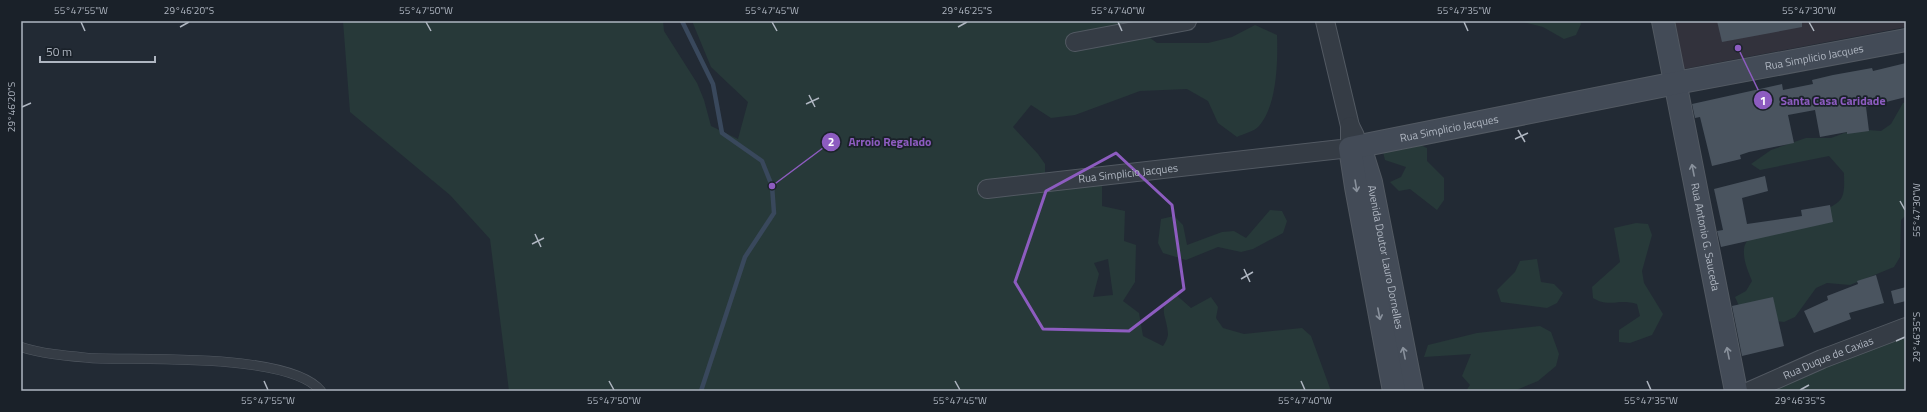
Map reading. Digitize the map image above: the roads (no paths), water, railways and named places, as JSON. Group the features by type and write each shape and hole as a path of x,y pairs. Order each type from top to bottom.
{"street":[{"path":"1075,42 1187,21"},
{"name":"Avenida Doutor Lauro Dornelles","path":"1325,21 1355,147 1371,182 1412,391"},
{"name":"Rua Antonio G. Sauceda","path":"1663,21 1736,391"},
{"name":"Rua Simplicio Jacques","path":"987,189 1355,147 1676,83 1906,40"},
{"name":"Avenida Doutor Lauro Dornelles","path":"1355,147 1356,187 1394,391"},
{"name":"Rua Duque de Caxias","path":"1750,391 1822,359 1906,327"}],"lane":[{"path":"21,347 90,358 205,360 283,370 317,386 321,391"}],"waterway":[{"path":"682,21 713,84 722,133 762,161 772,186 774,213 745,257 701,391"}],"place":[{"name":"Santa Casa Caridade","path":"1738,48"},
{"name":"Arroio Regalado","path":"772,186"}]}
